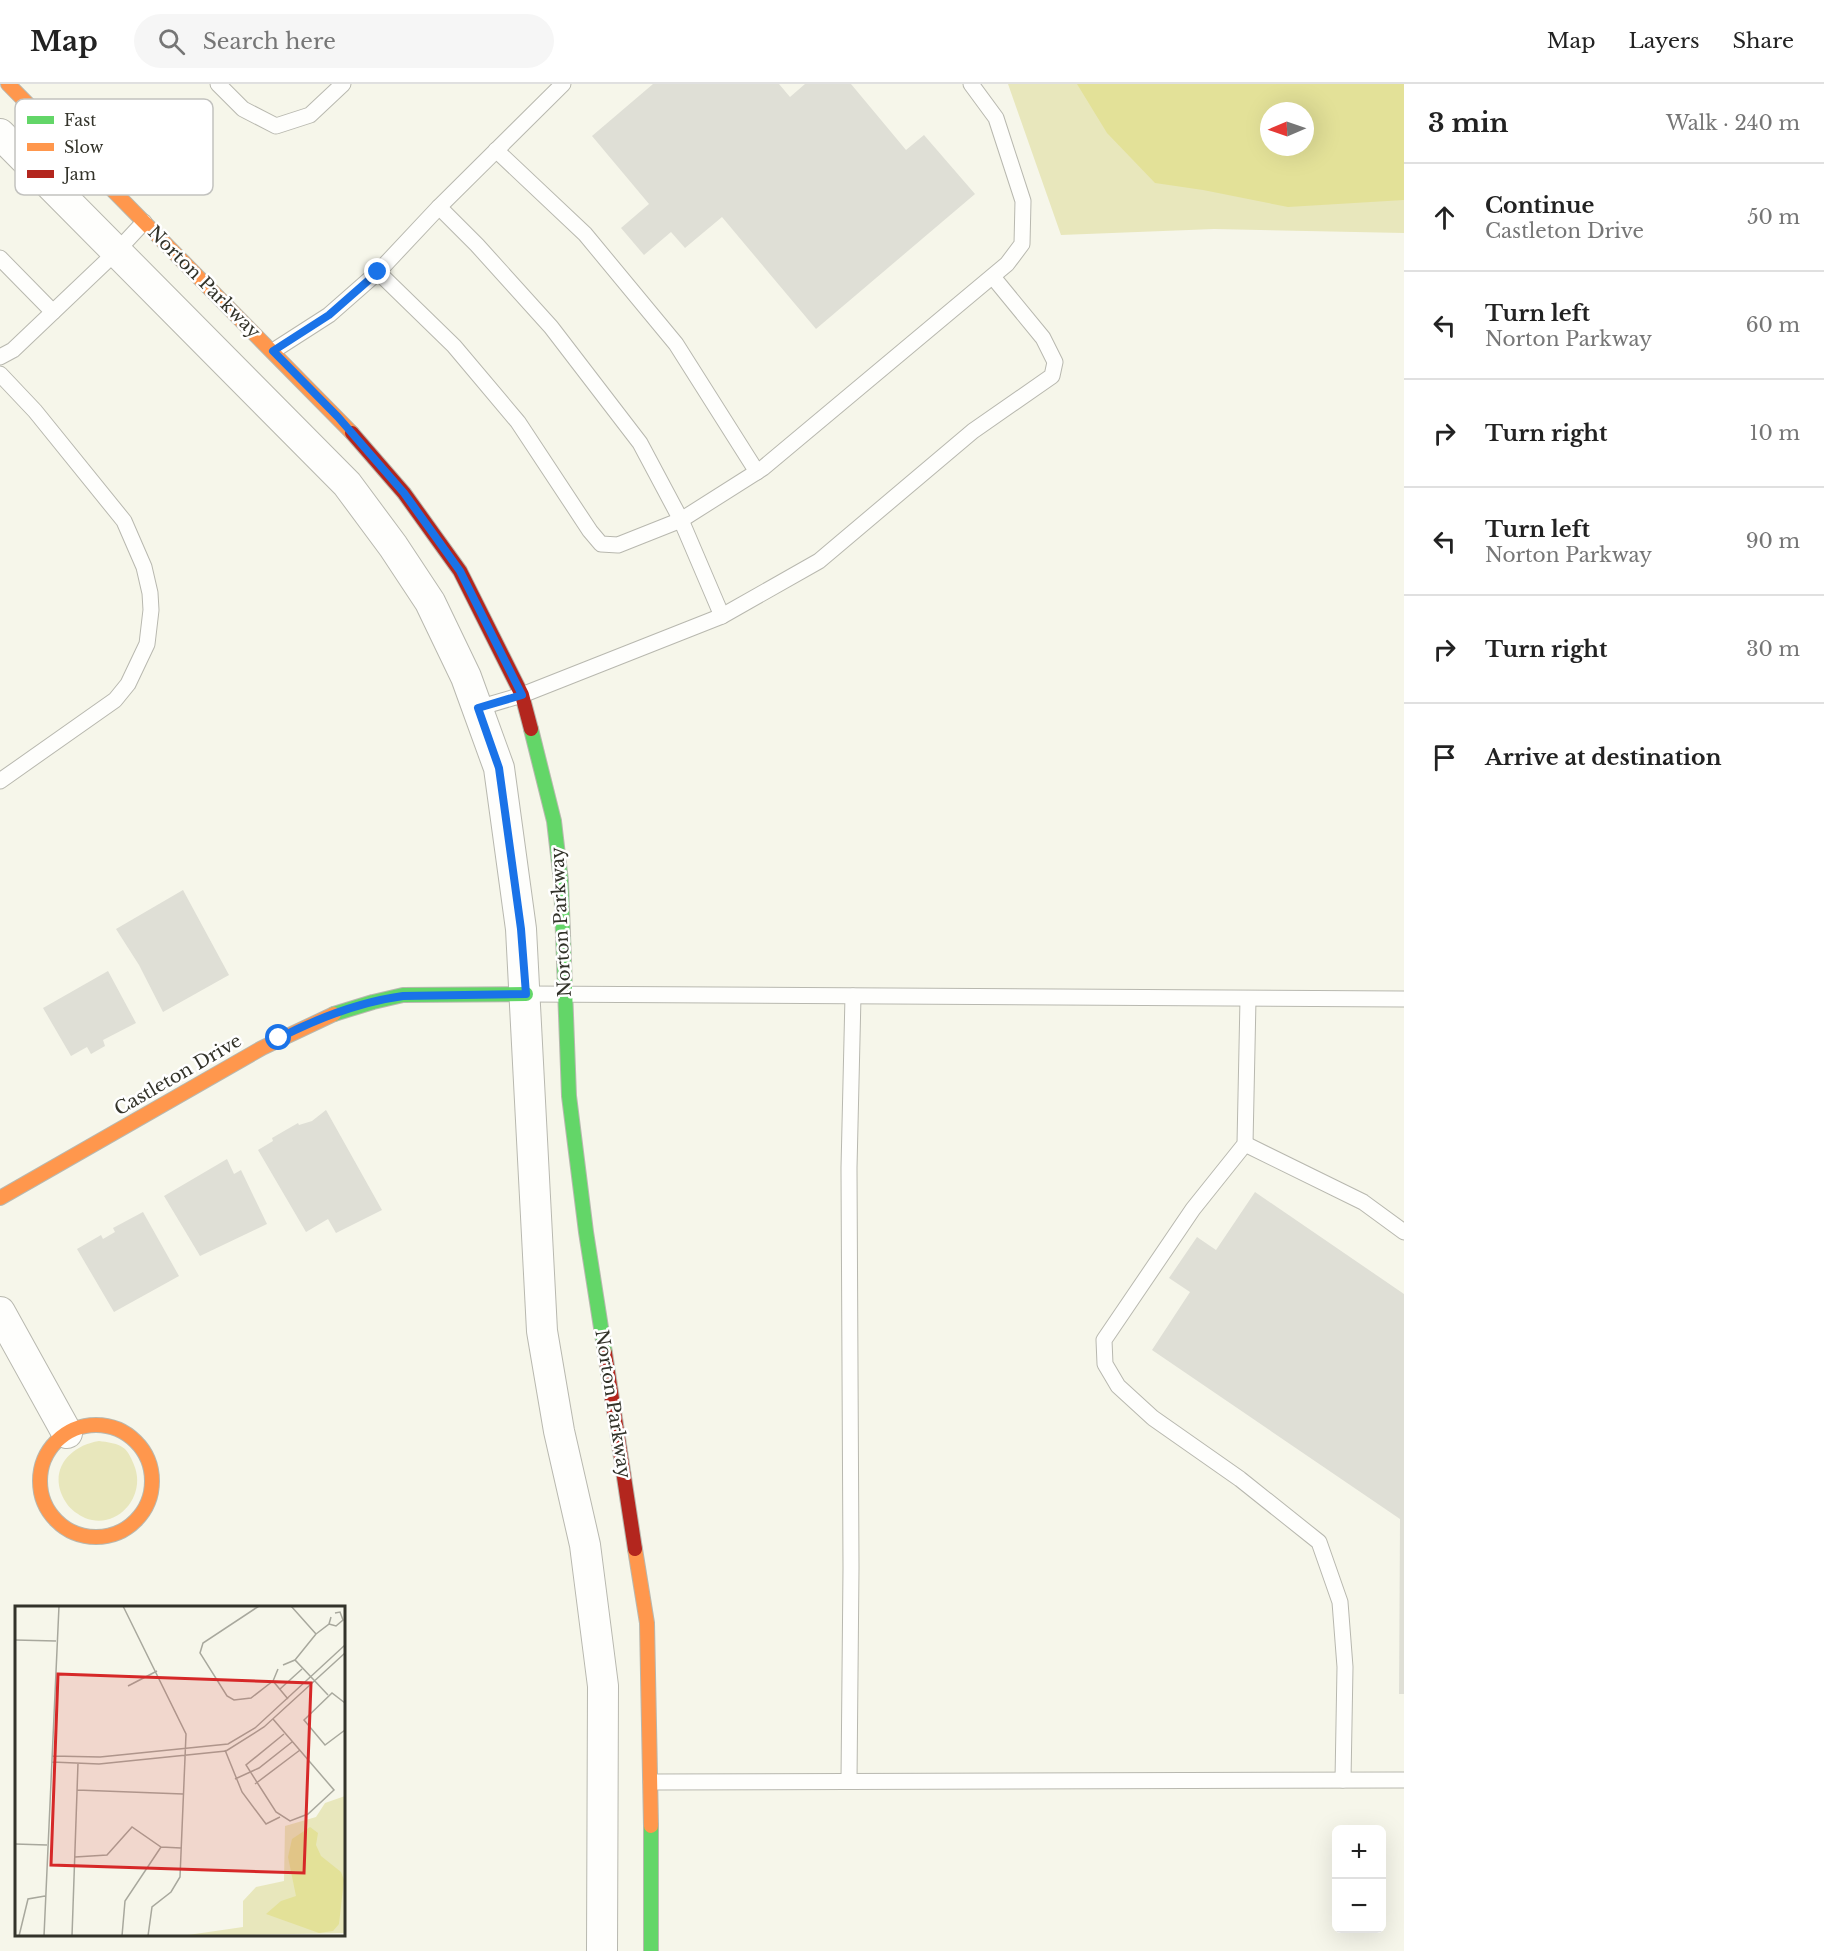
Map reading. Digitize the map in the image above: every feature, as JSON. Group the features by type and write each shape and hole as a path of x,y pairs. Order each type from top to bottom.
{"street":[{"name":"Norton Parkway","path":"8,84 23,99"},
{"path":"0,134 15,149"},
{"path":"60,195 347,484 393,546 430,602 466,677 499,768 521,929 526,994 542,1331 559,1431 585,1545 603,1686 602,1951"},
{"name":"Norton Parkway","path":"117,195 338,417 404,493 460,571 522,695 554,821 561,881 569,1096 586,1232 647,1623 651,1782 651,1951"},
{"name":"Castleton Drive","path":"0,1198 314,1020 383,999 403,996 526,994"},
{"path":"0,1312 67,1433"},
{"path":"102,1425 119,1430 134,1440 146,1454 152,1471 152,1489 146,1507 136,1521 121,1531 106,1536 91,1537 63,1526 51,1515 44,1501 41,1470 46,1456 55,1443 67,1433 84,1426 102,1425"}],"lane":[{"path":"218,84 243,109 276,126 310,115 343,84"},
{"path":"273,351 329,315 378,272 439,207 563,84"},
{"path":"378,272 454,346 518,422 590,531 602,544 618,545 681,520 757,472 1007,264 1022,244 1023,201 996,118 971,84"},
{"path":"496,150 585,234 676,344 757,472"},
{"path":"439,207 477,245 558,336 640,442 681,520 722,616"},
{"path":"0,357 13,350 116,252 144,222"},
{"path":"0,258 53,312"},
{"path":"478,708 522,695 722,616 819,561 972,431 1052,376 1055,362 1043,338 993,277"},
{"path":"0,374 35,411 124,521 144,567 151,610 147,644 129,684 115,700 0,781"},
{"path":"526,994 1404,999"},
{"path":"849,1781 851,1589 849,1168 853,996"},
{"path":"1248,999 1245,1144 1193,1209 1104,1340 1105,1364 1118,1386 1153,1418 1240,1479 1319,1542 1340,1602 1345,1667 1343,1780"},
{"path":"1245,1144 1363,1202 1404,1232"},
{"path":"651,1782 1404,1780"}],"green space":[{"path":"1008,84 1404,84 1404,233 1214,229 1061,235"},
{"path":"99,1441 116,1444 125,1449 137,1476 133,1498 127,1508 118,1515 97,1521 85,1518 67,1504 61,1493 59,1472 69,1455 88,1444"}],"shaded area":[{"path":"1077,84 1404,84 1404,200 1288,207 1155,183 1107,133"}],"building":[{"path":"653,84 779,84 790,97 805,84 851,84 906,150 924,135 975,194 816,329 722,217 685,248 671,232 644,255 621,228 649,204 592,136"},
{"path":"183,890 229,975 163,1012 139,965 116,929"},
{"path":"108,971 136,1023 103,1040 105,1046 91,1054 87,1047 71,1056 43,1008"},
{"path":"326,1110 382,1210 336,1233 328,1219 306,1232 258,1150 273,1141 272,1138 298,1123 299,1125 312,1121"},
{"path":"227,1159 234,1174 241,1170 267,1224 200,1256 164,1196"},
{"path":"1255,1192 1404,1294 1404,1694 1399,1694 1400,1519 1152,1350 1190,1292 1169,1278 1197,1237 1216,1250"},
{"path":"143,1212 179,1276 114,1312 77,1249 101,1235 103,1239 115,1232 113,1228"}],"traffic: fast":[{"path":"531,729 554,821 561,881 569,1096 586,1232 605,1353"},
{"path":"334,1014 403,995 526,994"},
{"path":"651,1826 651,1951"}],"traffic: slow":[{"path":"8,84 23,99"},
{"path":"117,195 352,433"},
{"path":"0,1198 262,1048 334,1014"},
{"path":"96,1425 117,1429 135,1442 148,1460 152,1481 148,1502 135,1520 117,1533 96,1537 75,1533 57,1520 44,1502 40,1481 44,1460 57,1442 75,1429 96,1425"},
{"path":"635,1549 647,1623 651,1826"}],"traffic: jam":[{"path":"352,433 404,493 460,571 522,695 531,729"},
{"path":"605,1353 635,1549"}],"route":[{"path":"279,1038 314,1020 383,999 403,996 526,994 521,929 499,768 478,708 522,695 460,571 404,493 338,417 273,351 329,315 378,272"}]}
